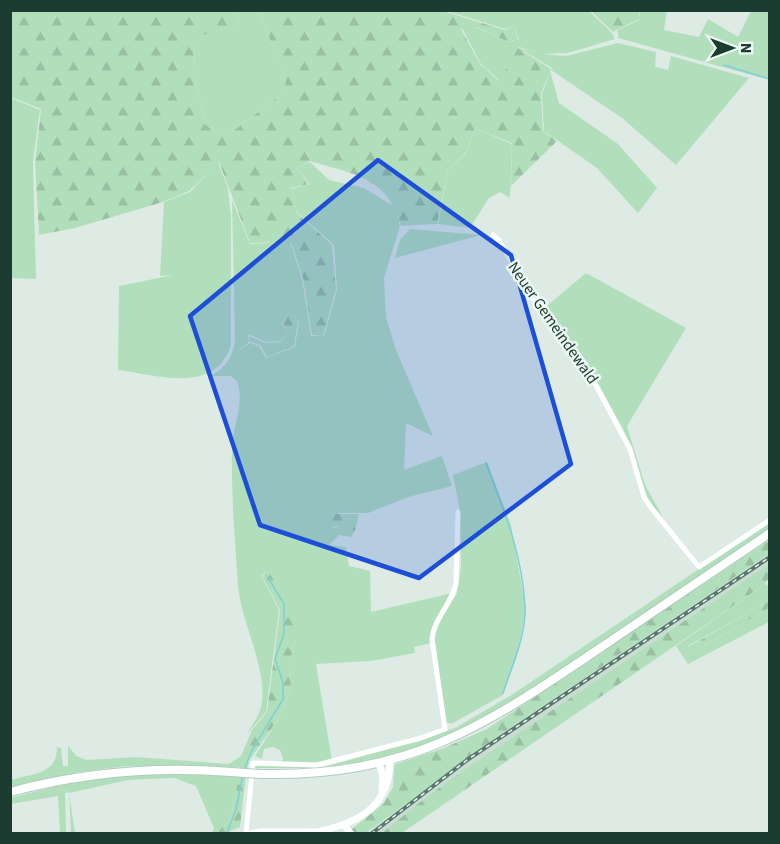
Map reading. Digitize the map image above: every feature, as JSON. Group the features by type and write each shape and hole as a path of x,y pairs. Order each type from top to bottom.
{"main road":[{"path":"10,792 98,773 130,770 261,774 326,772 379,763 448,741 505,711 770,533"}],"street":[{"name":"Neuer Gemeindewald","path":"493,235 499,240 530,295 584,363 630,449 644,497 699,567 770,520"},
{"path":"390,760 387,786 376,804 344,825 309,833 245,833 253,763 316,765 421,738 445,729 432,630 454,595 458,512"},
{"path":"376,804 383,786 379,763"},
{"path":"344,825 351,834"}],"highlighted area":[{"path":"378,160 511,255 571,464 419,578 260,525 190,316"}],"shaded area":[{"path":"769,554 769,564 465,769 382,833 366,834 513,726"}],"green space":[{"path":"640,10 667,11 664,30 699,37 708,19 738,37 751,11 769,11 769,80 618,38 618,30 639,20"},
{"path":"10,11 239,11 238,27 194,37 195,77 205,125 228,135 283,93 286,81 259,11 443,11 505,30 514,26 518,39 508,42 476,27 461,29 480,64 499,81 518,48 551,69 541,93 543,131 557,141 511,186 512,143 475,128 466,152 448,170 437,224 401,226 395,210 378,187 354,174 310,161 297,168 309,184 291,188 297,213 332,245 336,289 323,336 312,335 303,278 291,242 250,243 219,162 189,191 163,202 75,228 39,235 35,162 41,109 11,97"},
{"path":"239,11 259,11 286,81 283,93 228,135 205,125 195,77 194,36 238,27"},
{"path":"447,11 589,11 611,32 615,39 568,53 542,54 566,56 618,43 656,52 655,67 668,70 671,56 749,78 676,165 622,118 551,70 552,68 519,48 536,52 519,47 500,81 481,64 462,28 475,27 508,42 519,39 514,26 505,29"},
{"path":"591,11 639,11 639,19 613,32"},
{"path":"550,71 559,103 618,144 657,188 638,213 597,168 544,131 542,94"},
{"path":"11,98 40,110 33,162 36,279 11,278"},
{"path":"475,128 512,144 510,198 500,192 489,198 470,228 438,224 448,170 466,153"},
{"path":"218,162 228,188 231,218 231,345 223,361 212,371 199,376 167,377 118,370 119,286 173,275 160,276 164,202 190,192"},
{"path":"310,162 329,180 364,188 395,207 400,226 384,278 386,318 396,350 433,436 406,423 404,470 442,456 452,486 408,497 368,513 339,513 332,529 340,526 355,531 351,537 339,535 329,545 346,547 349,566 370,571 371,612 452,593 431,629 431,643 414,647 415,653 371,661 316,664 332,761 320,763 280,762 283,759 280,750 273,747 264,749 262,759 255,756 279,718 291,690 290,662 296,638 268,571 261,575 279,610 266,712 246,735 260,710 262,693 258,662 238,586 232,448 240,398 237,381 231,376 211,376 228,361 235,341 232,200 250,244 290,242 302,279 311,336 324,336 337,290 334,245 297,212 291,189 310,184 297,168","holes":["289,312 299,321 295,347 266,358 259,346 250,343 235,353 249,342 248,334 266,342 281,341 288,330 282,324"]},
{"path":"410,229 481,235 395,258 400,240"},
{"path":"586,273 686,328 627,426 645,485 663,517 649,502 623,429 589,364 543,309"},
{"path":"289,312 298,321 294,346 267,357 260,345 250,342 249,336 266,343 281,342 288,330 283,324"},
{"path":"487,462 511,525 526,609 517,655 503,695 451,724 446,722 434,634 437,624 457,594 461,566 460,511 453,475"},
{"path":"328,514 359,514 355,531 340,526 322,528 321,517"},
{"path":"769,522 769,530 505,708 451,736 399,753 338,768 255,768 255,766 325,767 457,727 513,694"},
{"path":"769,540 769,554 513,726 366,833 346,834 384,803 393,787 394,765 444,748 487,729"},
{"path":"769,564 769,578 765,584 402,833 382,833 465,769"},
{"path":"268,570 296,621 296,638 290,662 291,690 279,718 249,761 241,756 252,730 267,712 280,610 262,576"},
{"path":"765,584 769,586 769,601 688,646 692,653 769,608 769,622 688,664 676,646"},
{"path":"769,601 769,608 692,653 688,647"},
{"path":"68,745 76,756 87,760 136,757 229,764 241,756 249,761 245,783 237,785 230,821 217,833 212,833 214,828 196,786 175,778 128,780 65,793 66,833 60,833 58,796 11,804 11,798 113,775 170,772 239,776 240,767 126,766 78,772 11,790 11,780 48,768 56,756 57,747 61,748 63,766 68,766"},
{"path":"245,783 240,827 226,833 217,833 230,821 237,785"},
{"path":"69,793 75,833 71,833"}],"waterway":[{"path":"724,65 770,79"},
{"path":"486,463 517,552 525,607 521,640 503,693"},
{"path":"244,770 251,752 283,699 283,683 275,659 284,634 284,604 267,576"},
{"path":"227,833 236,809 243,775"}],"railway":[{"path":"371,834 467,760 770,557"}]}
